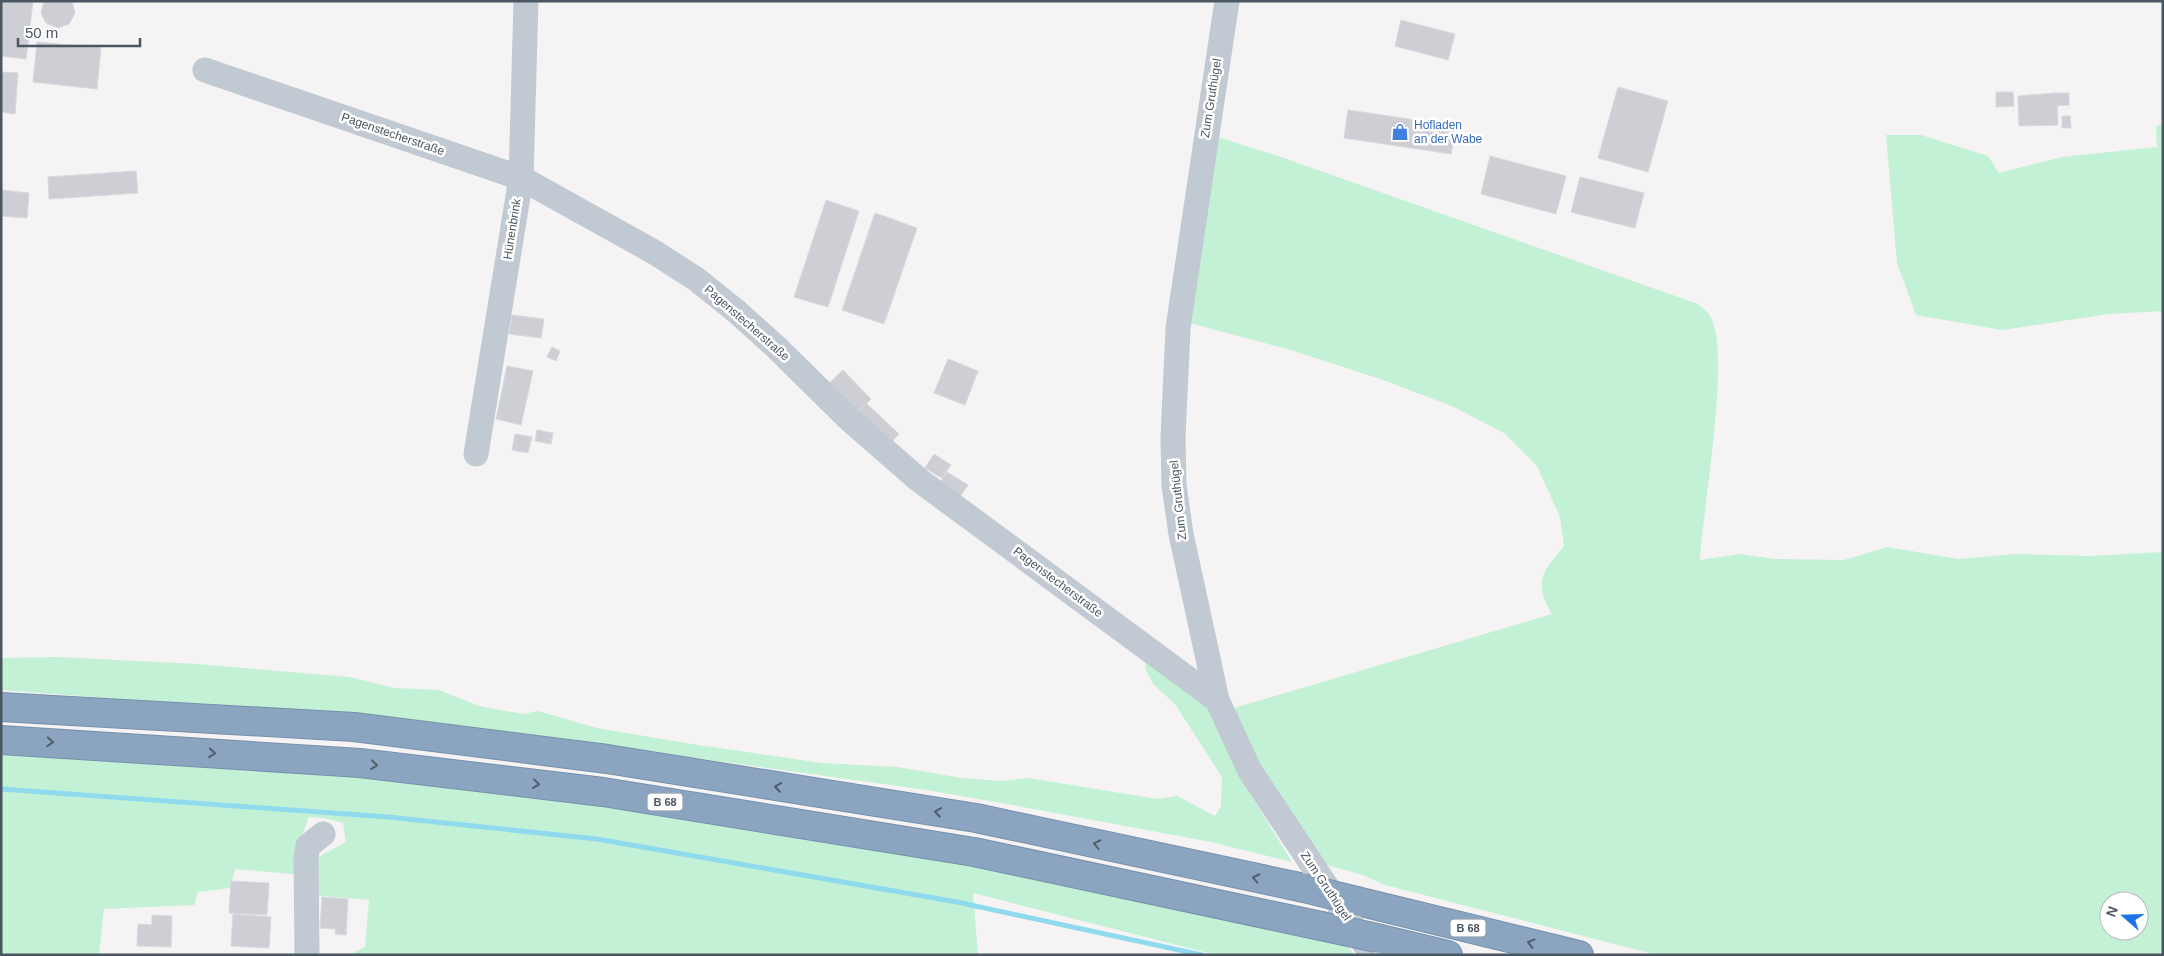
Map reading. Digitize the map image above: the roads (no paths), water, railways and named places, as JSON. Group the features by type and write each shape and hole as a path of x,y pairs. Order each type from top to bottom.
{"highway":[{"name":"B 68","path":"1,707 354,727 606,759 976,818 1304,888 1579,955"},
{"name":"B 68","path":"1,740 360,763 603,792 974,852 1321,926 1375,946 1448,955"}],"street":[{"name":"Hünenbrink","path":"476,454 521,178 526,1"},
{"name":"Zum Gruthügel","path":"1227,1 1178,328 1173,438 1174,485 1180,534 1217,700 1250,771 1375,946"},
{"name":"Pagenstecherstraße","path":"205,70 521,178 646,248 696,279 763,335 849,419 919,480 1217,700"},
{"path":"308,955 306,858 308,846 323,834"}],"waterway":[{"path":"1,789 388,817 597,839 957,902 1202,955"}],"place":[{"name":"Hofladen an der Wabe","path":"1400,132"}]}
